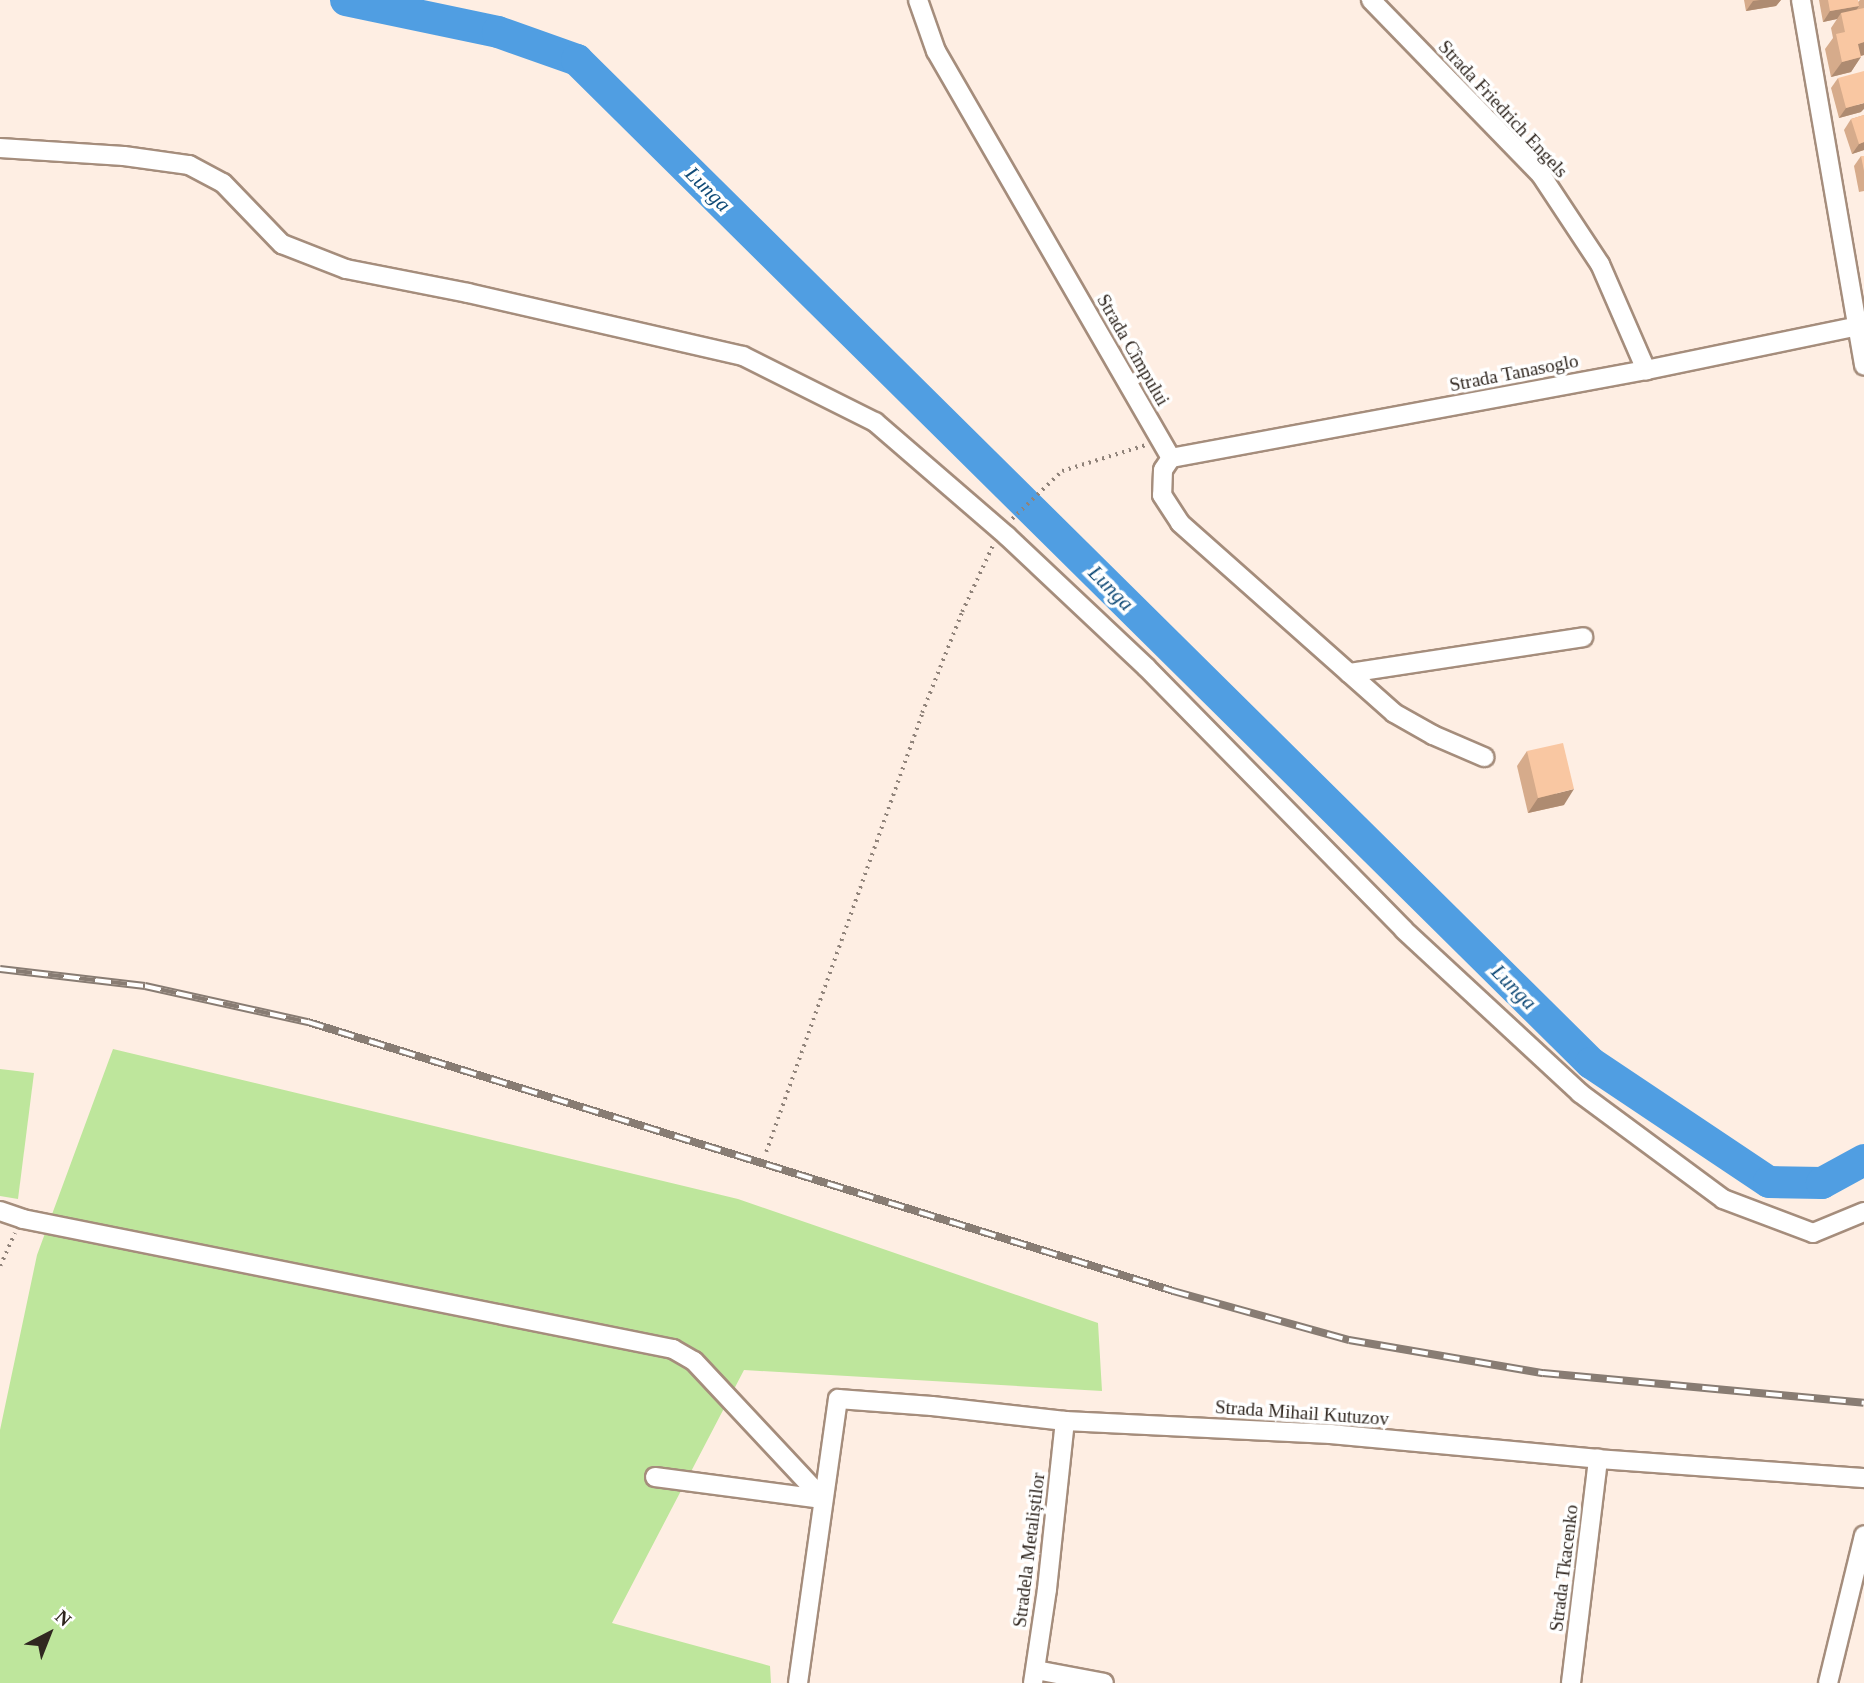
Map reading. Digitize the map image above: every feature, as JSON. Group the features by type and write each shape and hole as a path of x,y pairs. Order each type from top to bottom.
{"street":[{"name":"Strada Cîmpului","path":"918,0 936,51 1171,458"},
{"name":"Strada Friedrich Engels","path":"1371,0 1541,175 1600,264 1646,370"},
{"path":"1801,0 1861,326 1864,366"},
{"path":"0,148 124,156 189,165 223,183 282,244 346,269 468,293 743,356 875,422 1004,527 1146,667 1404,930 1580,1093 1723,1199 1813,1233 1864,1212"},
{"name":"Strada Tanasoglo","path":"1171,458 1646,370 1861,326"},
{"path":"1171,458 1163,470 1162,495 1180,523 1394,713 1433,735 1484,757"},
{"path":"1349,673 1583,637"},
{"path":"0,1211 23,1219 673,1349 694,1361 823,1499"},
{"name":"Strada Mihail Kutuzov","path":"799,1683 838,1399 932,1406 1065,1421 1331,1434 1598,1459 1864,1478"},
{"name":"Stradela Metaliștilor","path":"1035,1677 1065,1421"},
{"name":"Strada Tkacenko","path":"1572,1683 1598,1459"},
{"path":"656,1477 823,1499"},
{"path":"1828,1683 1864,1535"},
{"path":"1035,1677 1104,1683"}],"path":[{"path":"766,1152 922,713 962,612 1004,527 1062,471 1161,440"},
{"path":"0,1266 23,1219"}],"green space":[{"path":"113,1049 738,1199 1098,1323 1102,1391 744,1370 612,1623 770,1666 771,1683 0,1683 0,1430 37,1255"},
{"path":"0,1069 34,1073 18,1199 0,1196"}],"building":[{"path":"1828,0 1858,0 1859,6 1830,11"},
{"path":"1864,8 1864,42 1858,44 1861,57 1842,62 1836,34 1845,32 1841,13"},
{"path":"1864,71 1864,103 1846,108 1838,78"},
{"path":"1864,115 1864,142 1859,144 1851,119"},
{"path":"1563,743 1574,789 1538,798 1527,751"}],"waterway":[{"name":"Lunga","path":"346,0 498,32 577,60 1591,1063 1769,1182 1822,1183 1864,1160"}],"railway":[{"path":"0,969 145,986 308,1022 1173,1291 1349,1340 1543,1373 1864,1403"}]}
